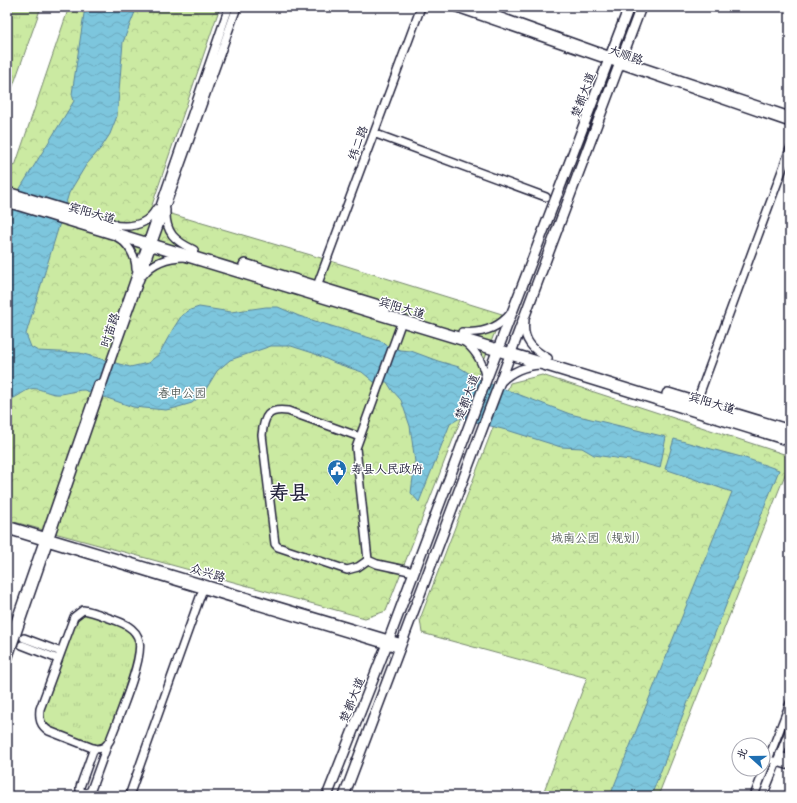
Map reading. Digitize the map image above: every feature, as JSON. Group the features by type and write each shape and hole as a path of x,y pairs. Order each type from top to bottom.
{"highway":[{"name":"宾阳大道","path":"7,193 78,219"},
{"name":"宾阳大道","path":"7,201 110,228 402,321 460,335"},
{"name":"宾阳大道","path":"195,254 317,286 460,335 695,407 790,440"},
{"name":"宾阳大道","path":"695,407 790,431"}],"main road":[{"name":"楚都大道","path":"327,796 389,639 467,429 629,7"},
{"name":"楚都大道","path":"344,796 641,7"},
{"path":"554,204 555,207 560,209 566,208"},
{"path":"541,236 546,235 553,241"}],"street":[{"name":"时苗路","path":"165,200 229,7"},
{"name":"时苗路","path":"7,662 150,240 237,7"},
{"name":"纬二路","path":"317,286 421,7"},
{"name":"大顺路","path":"454,7 790,123"},
{"name":"大顺路","path":"474,7 610,56 790,116"},
{"path":"376,134 546,197"},
{"path":"695,407 790,149"},
{"path":"110,228 137,226 145,222 154,214 165,200"},
{"path":"165,200 167,227 174,237 195,254"},
{"path":"110,228 133,254 136,262 137,279"},
{"path":"137,279 151,266 160,262 195,254"},
{"path":"460,335 490,330 506,318 513,310"},
{"path":"499,384 507,376 519,369 548,361 530,345 526,338 524,324 526,313"},
{"path":"368,560 356,448 402,321"},
{"path":"460,335 480,359 485,382"},
{"path":"360,438 288,411 280,410 273,411 268,414 264,420 262,435 275,544 278,547 347,570 358,567 368,560"},
{"name":"众兴路","path":"7,525 47,541"},
{"name":"众兴路","path":"7,530 401,646"},
{"name":"时苗路","path":"7,645 47,541"},
{"path":"368,560 377,564 414,572"},
{"path":"129,796 204,587"},
{"name":"众兴路","path":"204,587 389,639 401,646"},
{"path":"94,748 80,787 81,791 85,793 91,790 128,692 139,656 140,642 134,631 121,622 83,610 74,617 40,709 40,723 49,731 94,748 101,749 107,746"},
{"path":"23,642 60,655"},
{"path":"771,749 790,703"},
{"path":"763,796 790,728"},
{"path":"771,759 790,759"},
{"path":"778,759 790,766"},
{"path":"754,796 761,777"}],"green space":[{"path":"7,7 41,7 7,103"},
{"name":"春申公园","path":"69,7 220,7 151,208 321,258 502,314 386,611 365,618 7,520 7,164 15,166"},
{"name":"城南公园（规划）","path":"542,375 790,456 790,462 658,796 542,796 587,678 422,633 420,619 510,383"},
{"path":"82,612 117,623 129,629 135,634 138,644 137,657 109,738 100,748 49,730 40,717 75,619"}],"water":[{"path":"85,7 137,7 123,42 117,116 110,134 101,148 86,165 69,193 26,334 31,347 38,351 80,353 130,367 148,363 159,354 182,315 190,310 199,307 231,312 266,307 278,307 299,316 383,342 386,345 400,350 411,351 459,367 478,379 570,414 666,437 660,468 630,460 594,455 582,448 561,447 510,431 460,418 450,424 419,502 411,493 415,462 410,426 401,400 387,382 374,382 362,372 291,346 271,346 230,360 217,371 203,394 192,403 166,410 133,407 84,390 59,394 39,389 30,389 7,400 7,239 16,195 74,101 72,94"},
{"path":"674,439 745,458 779,470 651,796 610,796 732,492 665,469"}],"place":[{"name":"寿县人民政府","path":"337,486"}],"district":[{"name":"寿县","path":"289,492"}]}
